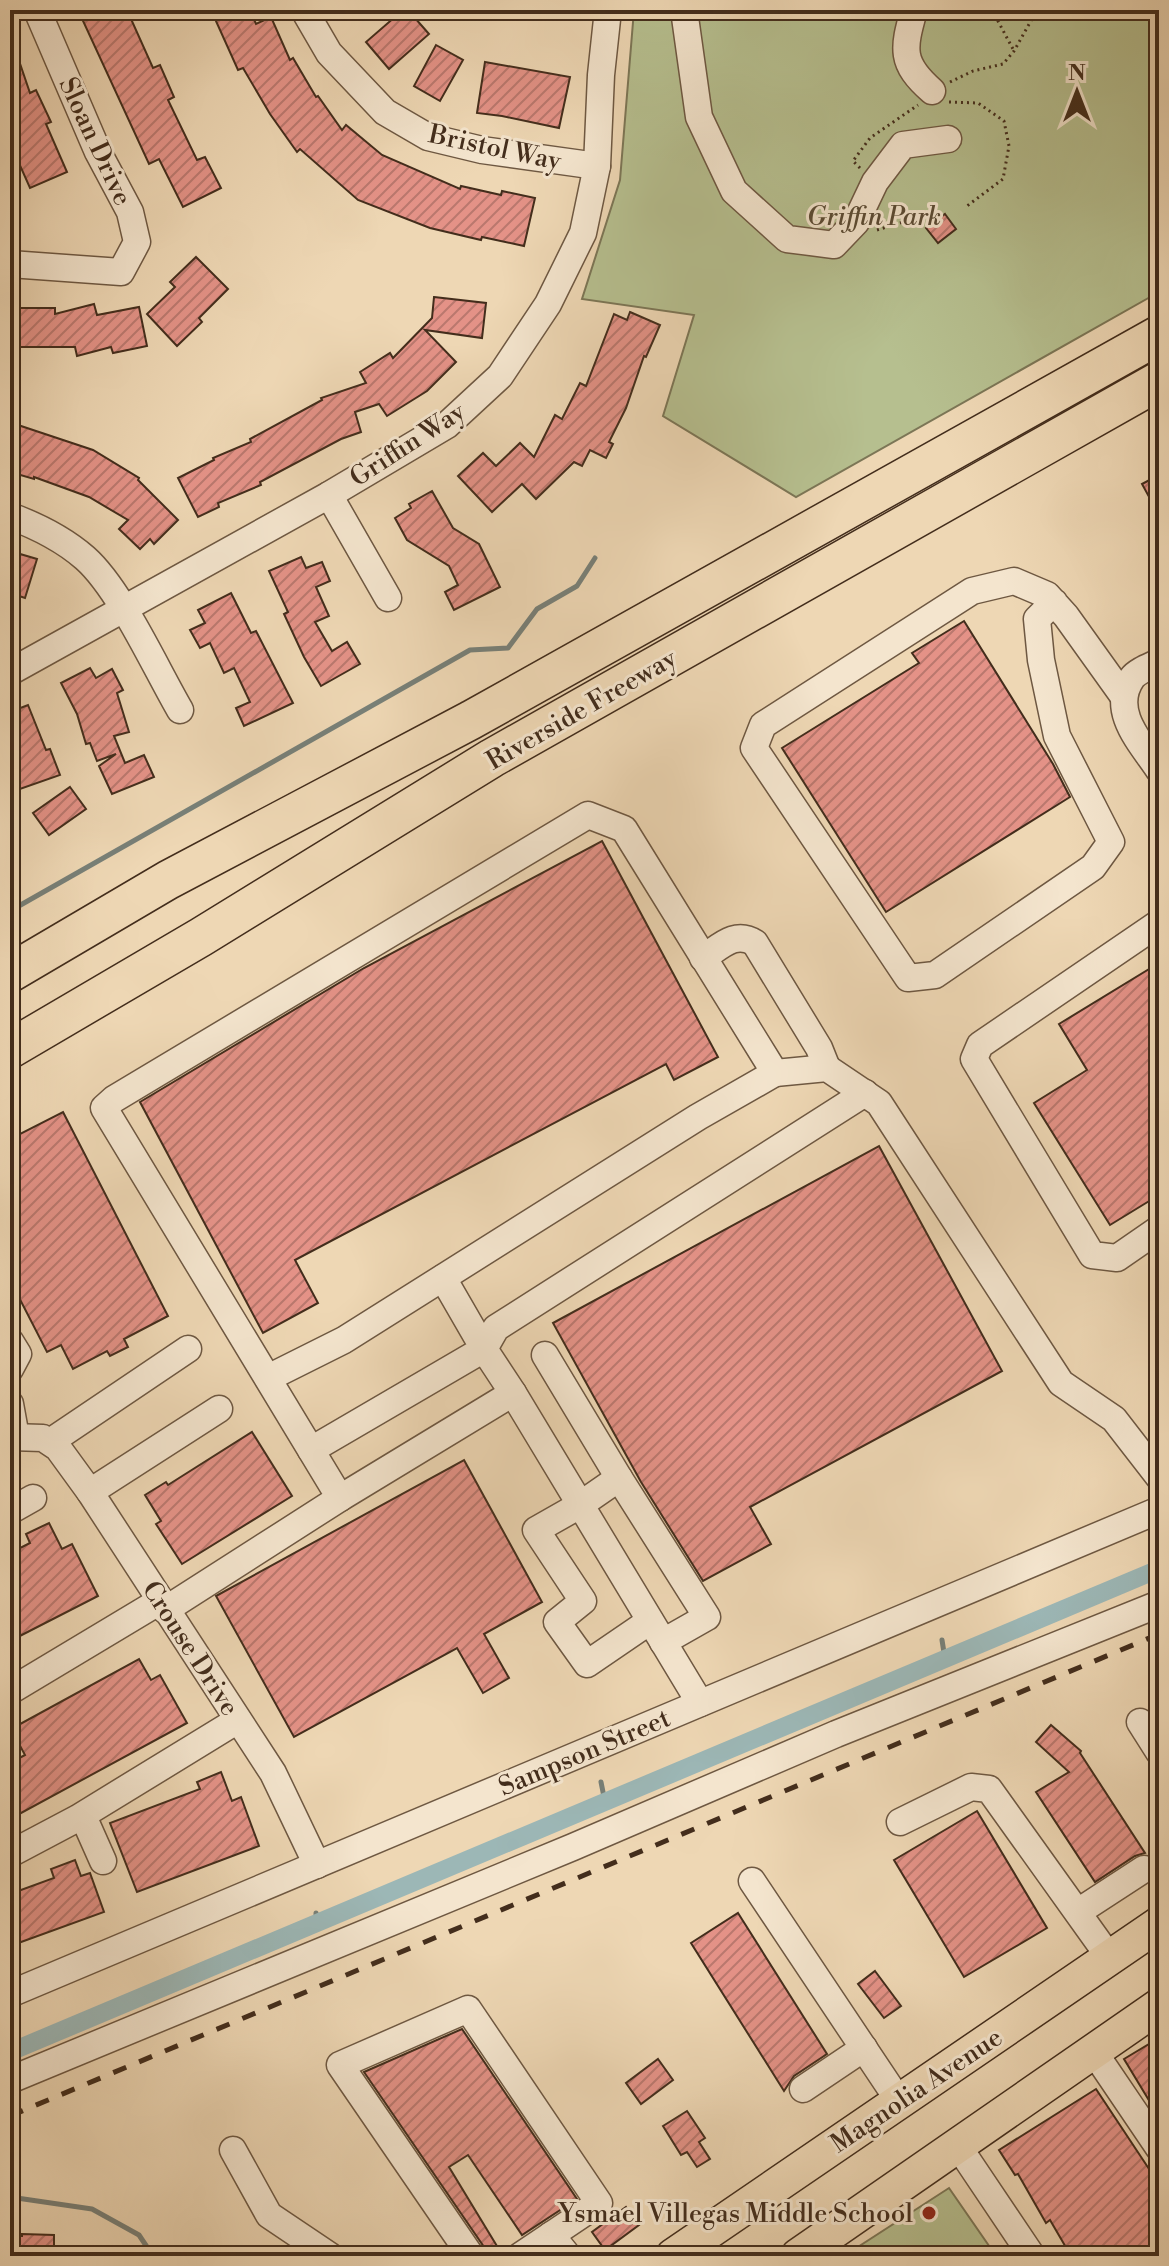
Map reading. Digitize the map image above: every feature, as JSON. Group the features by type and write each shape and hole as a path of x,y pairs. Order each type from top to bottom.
{"highway":[{"name":"Riverside Freeway","path":"10,973 168,880 471,720 1159,335"},
{"name":"Riverside Freeway","path":"10,1049 201,937 492,758 1159,381"}],"main road":[{"name":"Magnolia Avenue","path":"673,2256 1159,1924"},
{"path":"798,2256 1159,2006"}],"street":[{"name":"Sloan Drive","path":"10,264 121,272 137,242 130,212 98,152 37,10"},
{"name":"Bristol Way","path":"304,10 329,53 385,112 428,137 482,150 597,166"},
{"name":"Griffin Way","path":"10,672 329,495 447,425 500,376 548,304 583,233 597,166 601,75 608,10"},
{"path":"684,10 699,117 734,191 787,239 834,245 856,222 875,182 903,145 948,139"},
{"path":"914,10 905,53 913,75 929,98"},
{"path":"329,495 388,598"},
{"path":"10,516 42,527 86,559 122,608 180,710"},
{"path":"1054,602 1037,619 1041,660 1057,736 1111,842 1093,867 935,975 908,978 754,748 763,725 972,591 1014,581 1047,595 1054,602 1066,616 1125,708 1159,770"},
{"path":"1125,708 1133,676 1159,662"},
{"path":"340,1498 104,1108 127,1090 588,815 624,829 775,1073"},
{"path":"1159,923 980,1045 974,1059 1092,1255 1117,1258 1159,1229"},
{"path":"703,958 737,938 747,938 755,943 819,1048 827,1068 879,1103 1061,1383 1114,1419 1159,1477"},
{"path":"268,1378 344,1340 698,1117 775,1073 827,1068"},
{"path":"311,1450 484,1349 496,1328 865,1093"},
{"path":"443,1278 700,1703"},
{"path":"10,1341 18,1354 10,1369"},
{"path":"10,1404 13,1437 43,1438 50,1442 188,1349"},
{"path":"545,1355 707,1617 656,1632 587,1664 557,1622 583,1601 536,1530 619,1478"},
{"path":"10,1691 163,1605 513,1393"},
{"path":"90,1492 219,1409"},
{"name":"Crouse Drive","path":"50,1442 58,1448 90,1492 273,1773 317,1865"},
{"name":"Sampson Street","path":"10,1994 1159,1510"},
{"path":"10,2080 573,1847 836,1734 1159,1604"},
{"path":"10,1854 83,1816 238,1720"},
{"path":"1140,1722 1159,1752"},
{"path":"900,1822 971,1787 989,1789 1110,1958"},
{"path":"83,1816 103,1861"},
{"path":"1078,1912 1144,1869"},
{"path":"752,1881 899,2101"},
{"path":"471,2256 340,2065 468,2009 599,2203 520,2256"},
{"path":"803,2089 864,2048"},
{"path":"1094,2052 1159,2148"},
{"path":"958,2146 1032,2256"},
{"path":"233,2150 269,2215 330,2256"},
{"path":"551,2235 568,2256"}],"path":[{"path":"992,10 1014,51"},
{"path":"865,173 853,161 870,138 973,71 1003,64 1037,10"},
{"path":"1154,10 1159,19"},
{"path":"929,98 978,103 1004,121 1009,146 1003,179 967,206"},
{"path":"849,228 879,230 923,216"}],"green space":[{"name":"Griffin Park","path":"634,10 1159,10 1159,292 796,497 663,416 694,315 582,299 620,180"},
{"name":"Ysmael Villegas Middle School","path":"949,2188 996,2256 844,2256"}],"building":[{"path":"78,10 127,10 153,68 160,65 174,97 168,100 197,160 205,157 221,188 183,207 159,159 149,164"},
{"path":"211,10 250,10 256,24 271,17 290,60 293,58 316,97 342,130 346,125 382,155 460,189 461,186 501,195 502,191 535,198 524,246 430,228 358,200 300,149 297,152 243,68 238,70"},
{"path":"403,10 408,10 429,34 389,69 366,42"},
{"path":"10,43 13,43 30,93 36,90 51,122 46,124 67,172 30,188 10,143"},
{"path":"436,45 463,60 440,101 414,86"},
{"path":"485,62 570,77 559,128 477,113"},
{"path":"945,214 956,229 938,243 926,228"},
{"path":"196,257 228,289 199,318 202,322 177,346 147,314 175,287 170,282"},
{"path":"434,297 486,303 482,338 425,330 456,362 427,391 387,416 379,404 355,412 361,432 341,439 260,482 261,485 218,503 219,507 198,517 178,478 213,458 251,442 250,439 321,398 366,383 360,372 390,353 393,358 432,318"},
{"path":"94,304 97,315 139,307 147,346 113,353 111,347 77,356 75,347 10,347 10,308 55,308 55,314"},
{"path":"630,312 660,325 609,442 613,444 606,458 590,450 582,466 574,462 536,499 522,484 492,512 458,476 483,453 496,466 520,443 534,457 555,415 562,419 580,383 586,386 614,314 627,320"},
{"path":"15,424 93,450 139,478 178,520 154,544 150,539 140,549 119,529 128,520 89,497 34,477 10,472 10,440"},
{"path":"1159,475 1159,515 1142,484"},
{"path":"432,491 453,528 479,544 500,587 454,610 445,592 458,585 449,566 407,540 395,518 411,508 409,504"},
{"path":"10,551 37,559 25,598 10,593"},
{"path":"301,557 306,568 322,562 330,581 316,587 329,616 315,622 332,651 347,642 360,664 321,686 284,614 288,612 269,571"},
{"path":"231,593 251,633 256,631 293,703 244,726 236,708 250,702 234,668 224,673 210,643 200,648 190,630 205,623 198,610"},
{"path":"964,621 1053,764 1070,797 886,912 782,748 919,663 912,653"},
{"path":"90,668 96,678 112,669 123,690 117,693 129,732 114,736 125,763 144,755 154,777 112,794 99,766 116,754 97,761 90,743 86,744 77,714 61,683"},
{"path":"28,705 60,775 17,790 10,772 10,712"},
{"path":"70,787 86,809 49,835 33,813"},
{"path":"602,841 718,1057 674,1080 666,1064 295,1260 318,1303 263,1333 140,1102 364,968"},
{"path":"1159,963 1159,1195 1110,1225 1034,1103 1087,1070 1059,1024"},
{"path":"63,1112 168,1316 124,1339 128,1347 110,1356 107,1351 73,1369 61,1345 47,1352 10,1280 10,1139"},
{"path":"879,1146 1002,1371 750,1507 771,1544 703,1581 641,1482 553,1323"},
{"path":"252,1432 292,1496 182,1564 156,1524 161,1521 145,1495 166,1482 168,1485"},
{"path":"464,1460 542,1602 484,1634 509,1678 483,1693 457,1648 294,1737 216,1596"},
{"path":"49,1523 62,1549 72,1544 98,1596 10,1641 10,1553 30,1543 26,1534"},
{"path":"139,1659 151,1680 160,1675 187,1723 10,1819 10,1763 25,1755 11,1729"},
{"path":"1051,1725 1081,1751 1145,1853 1135,1856 1095,1882 1036,1792 1069,1772 1036,1742"},
{"path":"221,1772 232,1801 241,1797 259,1846 137,1892 110,1823 200,1789 197,1782"},
{"path":"977,1811 1047,1928 964,1977 894,1860"},
{"path":"75,1860 81,1876 90,1873 104,1912 10,1946 10,1894 54,1878 51,1869"},
{"path":"738,1913 827,2054 794,2076 784,2091 691,1943"},
{"path":"875,1971 901,2006 884,2018 858,1984"},
{"path":"462,2029 577,2199 522,2235 468,2155 449,2167 503,2256 487,2256 484,2247 364,2072"},
{"path":"1159,2038 1159,2117 1124,2059"},
{"path":"658,2059 673,2080 641,2104 626,2083"},
{"path":"1096,2089 1159,2184 1159,2256 1071,2256 1050,2220 1046,2223 1018,2174 1015,2175 999,2150"},
{"path":"687,2111 705,2138 699,2142 710,2159 697,2167 687,2152 681,2155 663,2126"},
{"path":"626,2207 639,2225 605,2250 592,2232"},
{"path":"54,2235 54,2256 10,2256 10,2236"}],"waterway":[{"path":"10,911 470,650 508,648 537,609 577,586 595,558"},
{"path":"10,2052 1159,1569"},
{"path":"942,1640 945,1659"},
{"path":"601,1782 605,1802"},
{"path":"316,1913 316,1924"},
{"path":"10,2197 92,2209 139,2235 153,2256"}],"railway":[{"path":"10,2116 1159,1634"}],"place":[{"name":"Ysmael Villegas Middle School","path":"929,2213"}]}
